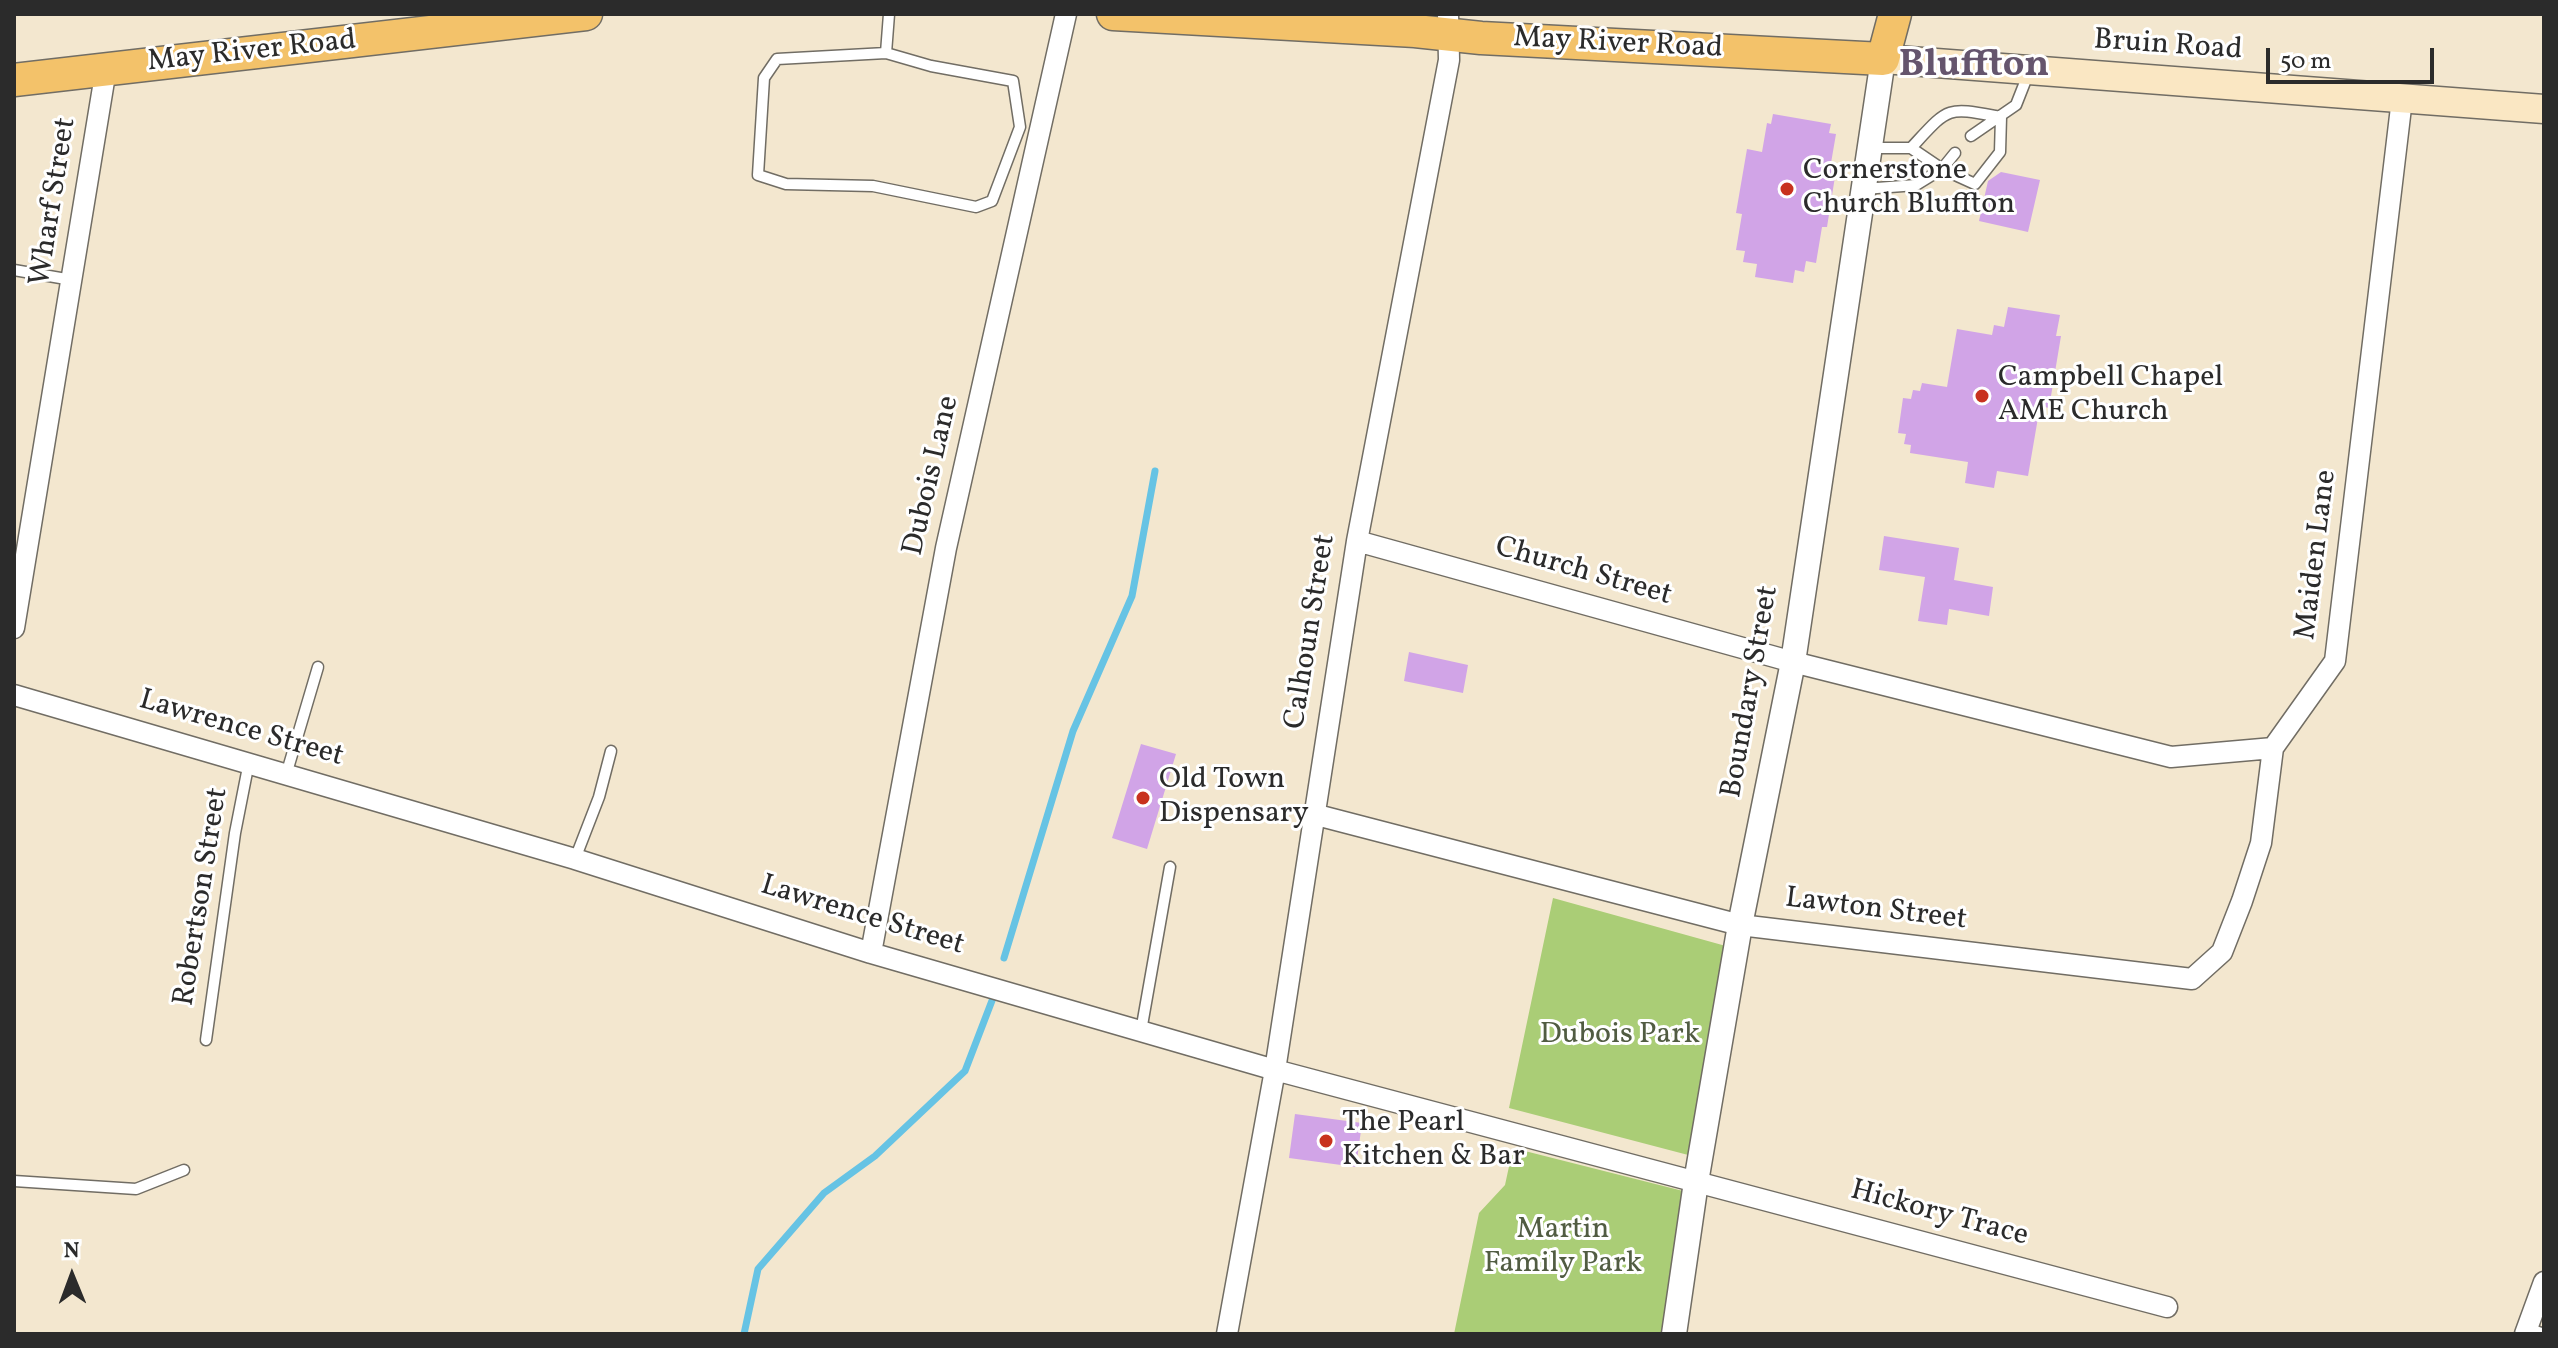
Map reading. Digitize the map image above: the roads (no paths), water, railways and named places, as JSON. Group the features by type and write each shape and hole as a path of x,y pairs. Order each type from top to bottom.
{"main road":[{"name":"May River Road","path":"14,80 420,24 586,14"},
{"name":"May River Road","path":"1113,14 1449,25 1883,59"},
{"path":"1883,59 1895,14"},
{"name":"Bruin Road","path":"1883,59 2544,109"}],"street":[{"name":"Dubois Lane","path":"871,953 946,548 1066,14"},
{"name":"Calhoun Street","path":"1227,1334 1275,1070 1357,541 1449,60 1449,25"},
{"name":"Boundary Street","path":"1674,1334 1696,1182 1740,925 1793,662 1883,59"},
{"name":"Wharf Street","path":"14,628 106,69"},
{"name":"Maiden Lane","path":"2273,748 2335,661 2402,99"},
{"name":"Church Street","path":"1357,541 1793,662"},
{"path":"1793,662 2171,757 2273,748"},
{"name":"Lawrence Street","path":"14,695 575,859 871,953 1275,1070 1696,1182"},
{"name":"Lawton Street","path":"1313,814 1740,925 2192,979 2222,952 2242,901 2261,843 2273,748"},
{"name":"Hickory Trace","path":"1696,1182 2167,1307"},
{"path":"2532,1332 2544,1282"}],"lane":[{"path":"886,53 889,14"},
{"path":"886,53 931,66 1013,81 1020,127 992,201 976,207 873,186 786,184 758,175 764,78 777,59 886,53"},
{"path":"1971,136 2016,105 2029,70"},
{"path":"1911,148 1946,112 1960,110 2001,117"},
{"path":"1870,148 1911,148 1942,169 1975,184 2000,152 2001,117"},
{"path":"1864,189 1916,185 1942,169 1955,153"},
{"path":"14,270 72,280"},
{"path":"286,775 318,667"},
{"path":"575,859 599,797 611,751"},
{"name":"Robertson Street","path":"206,1040 235,833 249,762"},
{"path":"1141,1031 1170,867"},
{"path":"14,1181 136,1189 184,1170"}],"waterway":[{"path":"1004,958 1073,731 1132,596 1155,471"},
{"path":"744,1334 758,1269 824,1193 875,1156 965,1071 993,998"}],"place":[{"name":"Cornerstone Church Bluffton","path":"1787,189"},
{"name":"Campbell Chapel AME Church","path":"1982,396"},
{"name":"Old Town Dispensary","path":"1143,798"},
{"name":"The Pearl Kitchen & Bar","path":"1326,1141"}],"district":[{"name":"Bluffton","path":"1974,68"}],"park label":[{"name":"Dubois Park","path":"1620,1036"},
{"name":"Martin Family Park","path":"1563,1248"}]}
